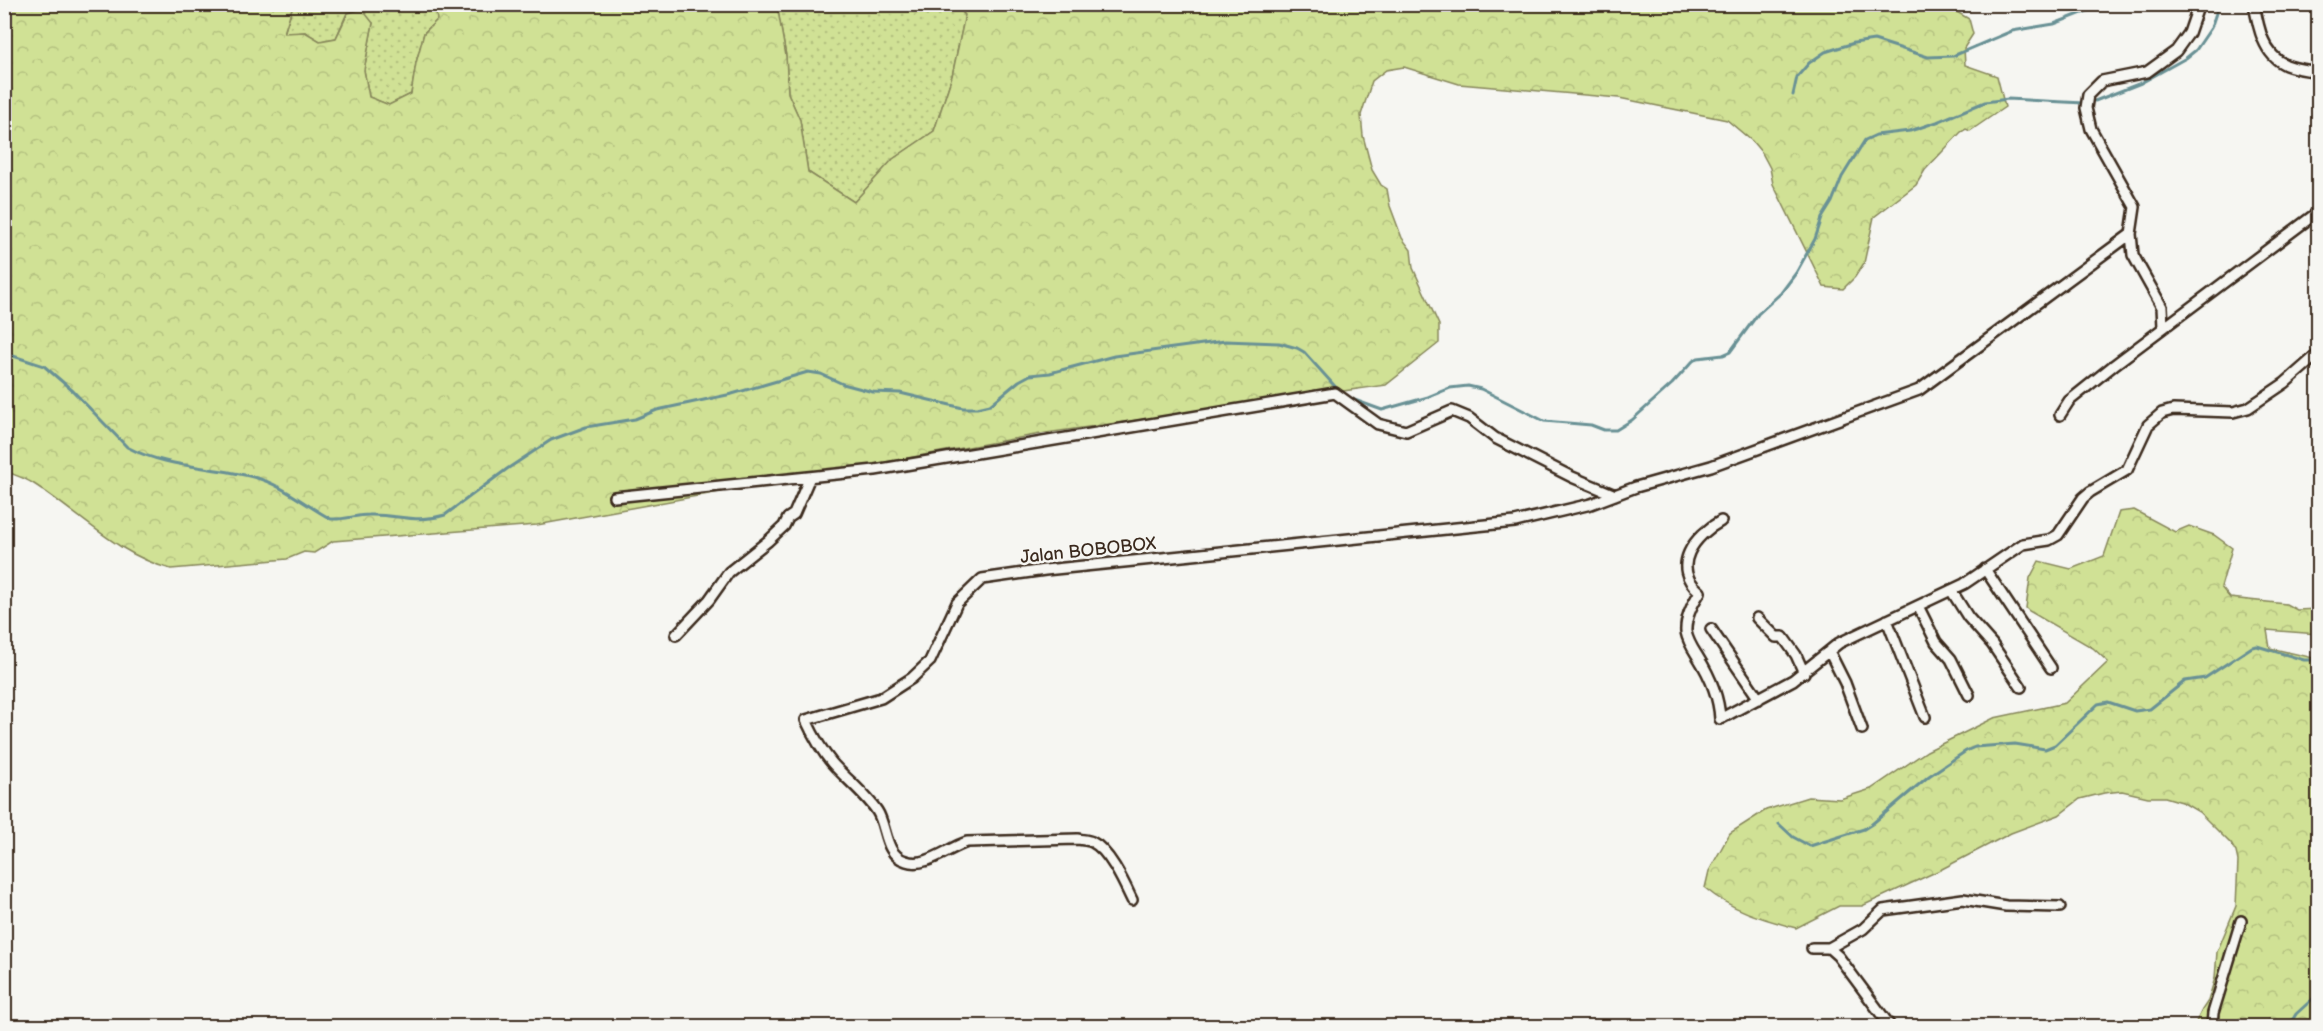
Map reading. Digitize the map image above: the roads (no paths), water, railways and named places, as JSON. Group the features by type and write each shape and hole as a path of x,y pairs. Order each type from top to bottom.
{"street":[{"path":"2163,327 2162,308 2133,255 2131,234 2135,207 2091,129 2085,108 2088,95 2102,81 2147,72 2176,51 2189,33 2199,4"},
{"path":"2254,4 2260,35 2277,59 2292,67 2319,72"},
{"path":"2060,415 2069,401 2163,327 2319,212"},
{"name":"Jalan BOBOBOX","path":"1132,900 1123,880 1106,855 1092,842 1078,839 967,842 953,846 922,862 906,861 897,856 886,839 877,810 825,754 806,720 881,698 912,678 930,661 957,603 982,579 1046,570 1515,522 1591,504 1711,466 1918,390 2131,234"},
{"path":"1721,521 1707,528 1698,537 1688,555 1687,574 1692,585 1700,592 1692,606 1686,630 1689,643 1700,659 1715,693 1720,719 1804,673 1829,651 1862,630 1951,590 2024,544 2049,540 2058,535 2083,498 2099,485 2127,470 2148,425 2162,412 2173,410 2233,412 2248,408 2285,383 2319,354"},
{"path":"614,498 875,470 1335,393 1378,424 1406,431 1452,411 1469,418 1495,438 1572,477 1615,495"},
{"path":"676,635 709,600 729,572 784,526 788,518 794,514 810,477"},
{"path":"1982,571 2051,668"},
{"path":"1951,590 1968,617 1992,644 2021,687"},
{"path":"1918,606 1936,642 1951,659 1969,695"},
{"path":"1757,618 1776,637 1783,637 1796,655 1804,673"},
{"path":"1887,620 1925,717"},
{"path":"1711,629 1759,699"},
{"path":"1829,651 1845,683 1862,729"},
{"path":"1812,948 1829,948 1863,929 1883,910 1963,899 2006,906 2060,908"},
{"path":"2212,1026 2213,1013 2241,921"},
{"path":"1829,948 1838,956 1890,1026"}],"waterway":[{"path":"1793,95 1797,77 1809,63 1825,52 1854,43 1874,40 1928,57 1953,56 2012,31 2054,24 2105,4"},
{"path":"2095,101 2141,83 2186,58 2196,50 2211,28 2219,4"},
{"path":"1349,398 1382,410 1450,388 1468,386 1481,389 1544,421 1591,425 1604,430 1616,430 1632,420 1672,384 1693,361 1730,352 1758,314 1781,293 1796,273 1815,239 1822,218 1832,202 1842,177 1865,140 1876,135 1910,131 1985,102 2008,99 2084,103"},
{"path":"4,353 44,366 73,391 127,447 173,463 237,473 264,480 331,519 369,515 425,519 445,515 551,440 586,427 635,419 657,410 732,394 808,372 821,374 843,384 873,392 900,393 963,408 977,408 990,405 1030,375 1050,373 1114,356 1225,341 1279,343 1304,352 1341,393"},
{"path":"1779,824 1793,837 1810,846 1864,829 1929,776 1966,751 1975,747 2015,744 2045,749 2055,745 2098,704 2108,702 2135,711 2150,709 2185,681 2205,678 2252,647 2257,646 2304,660 2318,660"},
{"path":"2289,1026 2296,1014 2318,994"}]}
